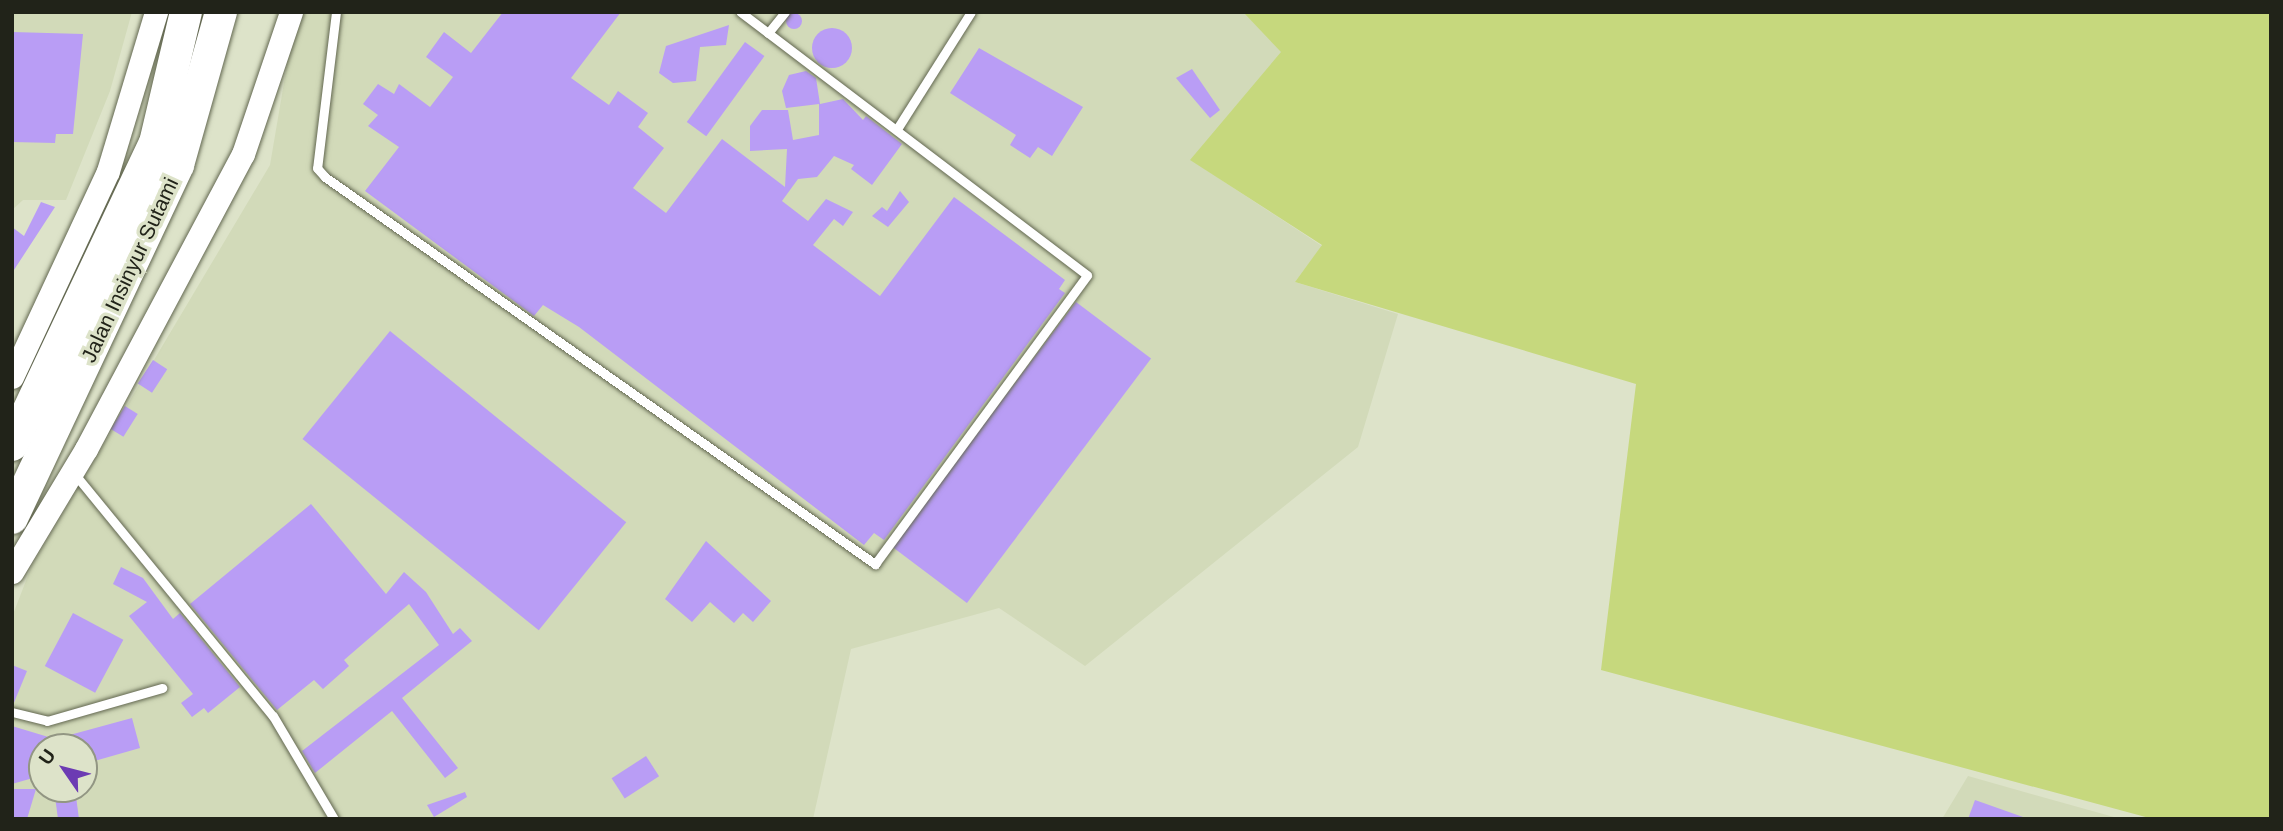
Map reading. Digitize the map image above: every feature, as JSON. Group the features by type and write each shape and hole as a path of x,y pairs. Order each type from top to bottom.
{"highway":[{"name":"Jalan Insinyur Sutami","path":"12,445 155,143 186,12"},
{"name":"Jalan Insinyur Sutami","path":"12,518 178,165 221,12"}],"street":[{"path":"12,377 108,172 156,12"},
{"path":"12,572 72,471 243,154 291,12"}],"lane":[{"path":"336,12 317,167 325,177 873,565 1087,279 1074,262 740,12"},
{"path":"768,33 785,12"},
{"path":"897,129 971,12"},
{"path":"72,471 273,716 334,819"},
{"path":"12,712 47,721 162,688"}],"shaded area":[{"path":"12,12 132,12 110,91 66,200 23,200 12,210"},
{"path":"296,12 1243,12 1282,52 1191,160 1322,246 1295,282 1398,314 1358,447 1085,666 999,608 851,649 813,819 12,819 12,617 32,565 270,165"},
{"path":"1968,776 2035,795 2121,819 1942,819"}],"green space":[{"path":"1243,12 2271,12 2271,819 2153,819 1601,670 1636,384 1295,282 1322,245 1190,160 1281,52"}],"building":[{"path":"503,12 621,12 571,78 609,105 618,91 648,113 638,127 664,148 633,188 666,213 722,139 785,187 787,149 750,151 750,126 762,110 788,110 793,140 819,135 819,104 786,108 782,91 789,75 806,71 816,78 820,104 843,99 863,120 866,116 902,144 872,185 851,169 854,165 834,156 817,177 798,179 782,201 808,221 826,199 853,212 843,226 834,219 813,245 880,296 954,197 1065,280 1059,289 1065,293 884,540 874,533 864,545 579,327 543,305 534,316 365,191 399,147 368,126 378,115 363,104 378,84 394,94 399,84 430,107 453,77 426,57 444,32 471,53"},
{"path":"794,13 802,21 794,29 786,21"},
{"path":"729,25 726,45 700,47 696,81 673,83 659,73 666,46"},
{"path":"832,28 840,29 846,34 851,40 851,56 846,62 840,67 832,68 824,67 818,62 813,56 812,48 813,40 818,34 824,29"},
{"path":"12,32 83,34 73,134 56,134 55,143 12,142"},
{"path":"745,42 764,56 706,136 687,122"},
{"path":"979,48 1083,107 1052,156 1038,147 1030,158 1010,145 1016,135 950,93"},
{"path":"1192,69 1220,110 1210,118 1176,78"},
{"path":"900,191 909,202 888,227 872,216 882,207 887,211"},
{"path":"41,202 55,207 12,273 12,227 24,236"},
{"path":"1076,302 1151,359 967,603 892,546"},
{"path":"390,331 626,522 539,630 303,439"},
{"path":"153,360 167,369 152,393 138,383"},
{"path":"125,406 138,414 123,437 111,429"},
{"path":"311,504 386,594 404,572 426,592 453,634 460,628 472,641 402,698 458,768 445,778 392,711 315,773 302,751 439,645 409,604 344,660 349,666 323,689 314,680 277,710 190,604"},
{"path":"706,541 771,601 753,622 743,613 734,623 710,602 692,622 665,599"},
{"path":"121,567 143,578 173,619 180,613 240,687 208,713 204,708 192,717 181,703 193,694 129,616 147,602 113,584"},
{"path":"73,613 123,640 95,693 45,666"},
{"path":"12,665 27,671 13,705 12,705"},
{"path":"132,718 140,748 98,760 98,733 77,733"},
{"path":"12,726 35,733 28,733 28,779 12,784"},
{"path":"646,756 659,776 625,798 612,778"},
{"path":"12,789 28,789 28,803 32,803 27,819 12,819"},
{"path":"465,792 467,797 434,817 427,805"},
{"path":"1975,800 2023,817 2023,819 1968,819"},
{"path":"56,803 77,803 79,819 58,819"}]}
